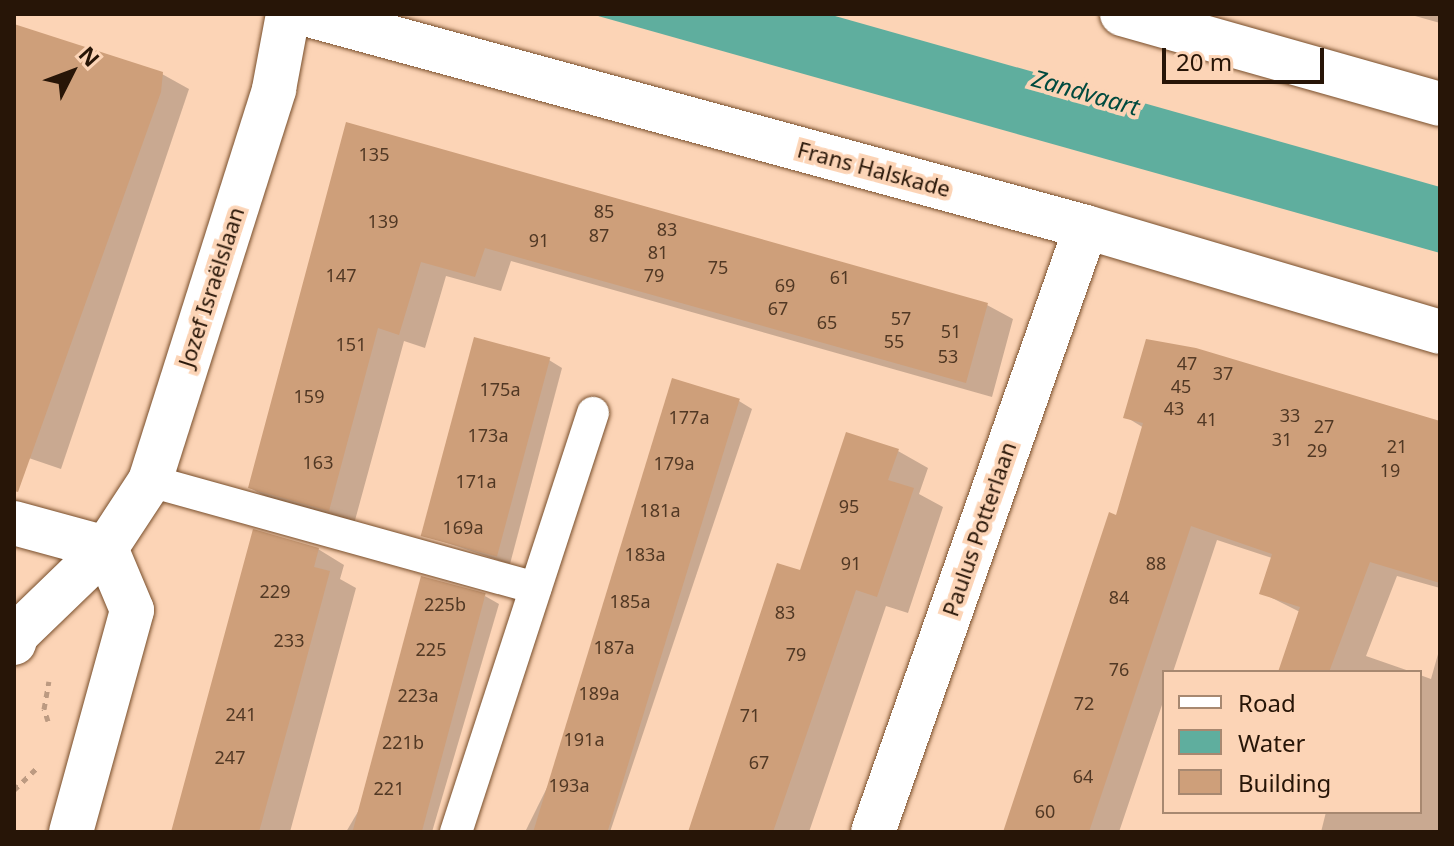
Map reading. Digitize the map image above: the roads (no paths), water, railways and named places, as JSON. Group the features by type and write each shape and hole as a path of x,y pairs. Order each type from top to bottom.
{"street":[{"name":"Jozef Israëlslaan","path":"14,643 17,634 106,548 150,481 274,89 288,14"},
{"name":"Frans Halskade","path":"305,14 1086,227 1440,332"},
{"path":"1122,14 1440,104"},
{"name":"Paulus Potterlaan","path":"873,832 1086,227"},
{"path":"14,523 106,548 132,610 71,832"}],"lane":[{"path":"456,832 593,413"},
{"path":"150,481 535,588"}],"water":[{"name":"Zandvaart","path":"591,14 828,14 1440,187 1440,253"}]}
